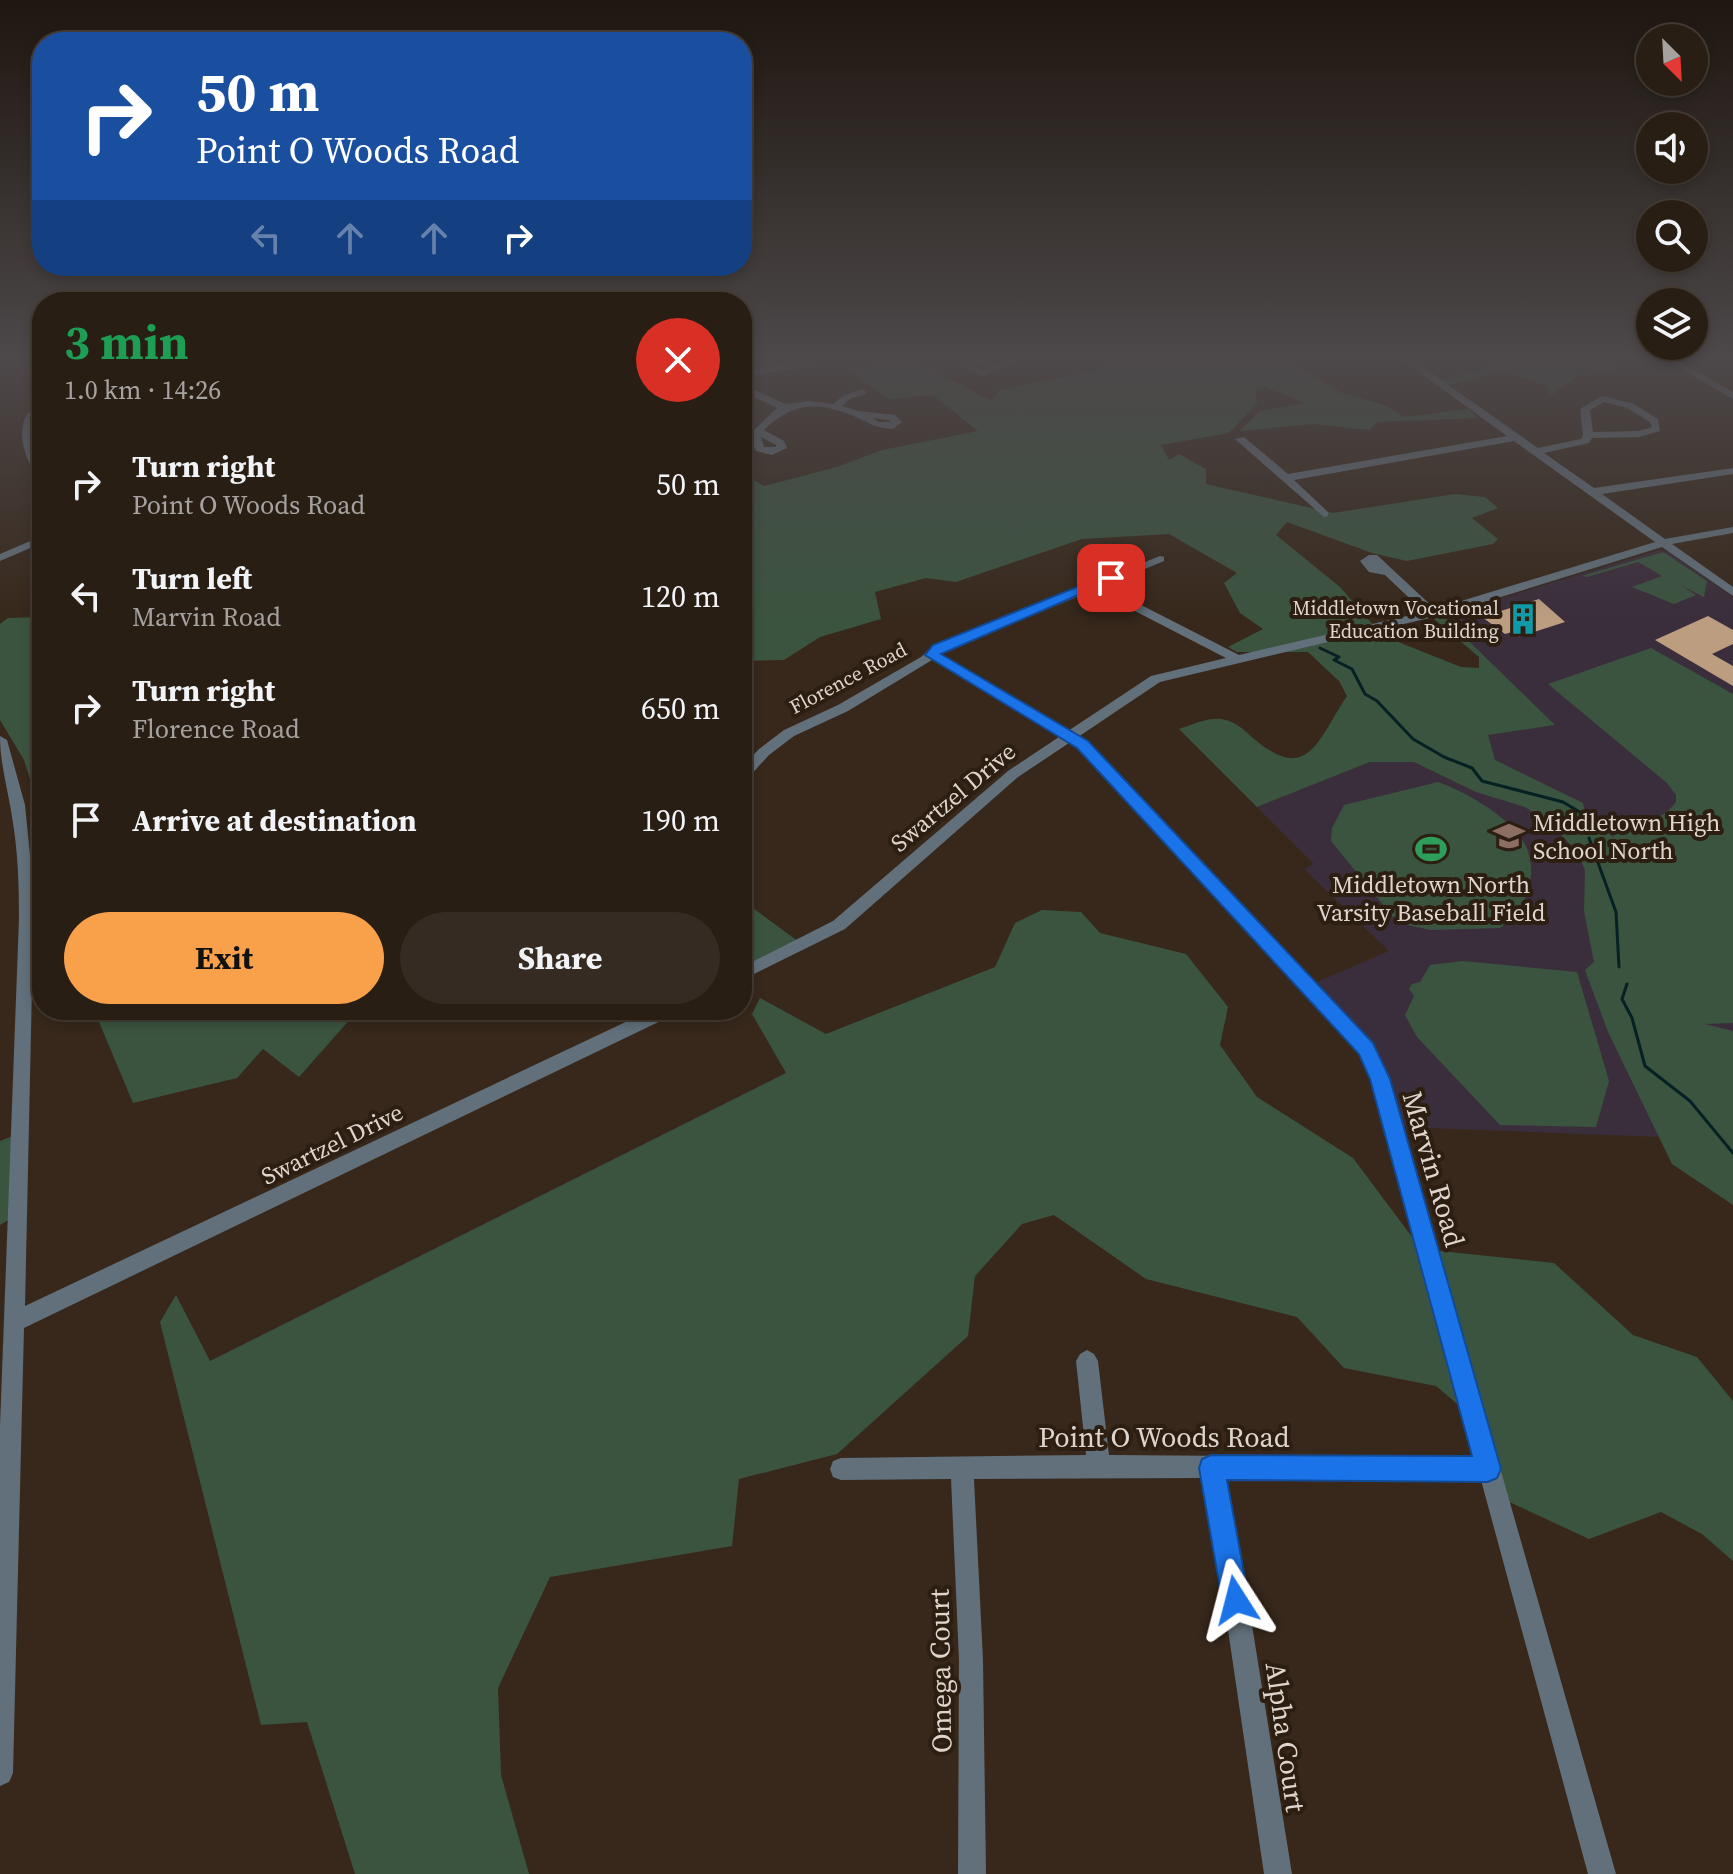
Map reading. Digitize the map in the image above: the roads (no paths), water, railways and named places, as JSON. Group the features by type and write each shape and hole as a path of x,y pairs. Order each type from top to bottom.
{"street":[{"path":"1245,443 1324,514"},
{"path":"1288,480 1480,443"},
{"path":"1523,443 1733,592"},
{"path":"1535,452 1580,443"},
{"path":"1592,492 1733,471"},
{"name":"Swartzel Drive","path":"752,969 839,925 985,796 1156,679 1432,613 1664,543 1733,530"},
{"path":"0,558 32,544"},
{"name":"Florence Road","path":"752,765 789,733 843,708 933,655 938,648 1160,559"},
{"path":"1389,572 1432,613"},
{"path":"1094,585 1237,659"},
{"name":"Marvin Road","path":"933,655 1070,736 1088,751 1366,1049 1380,1079 1602,1874"},
{"path":"0,740 17,796 27,881 9,1257 16,1321 5,1505 0,1773"},
{"name":"Swartzel Drive","path":"16,1321 646,1020"},
{"path":"1087,1361 1099,1468"},
{"name":"Omega Court","path":"962,1468 966,1499 971,1660 972,1874"},
{"name":"Alpha Court","path":"1211,1468 1231,1569 1278,1874"},
{"name":"Point O Woods Road","path":"841,1469 1488,1469"}],"waterway":[{"path":"1320,648 1339,657 1334,660 1352,669 1365,694 1377,701 1413,739 1444,757 1472,768 1482,781 1563,802 1583,814 1585,829"},
{"path":"1589,838 1616,912 1619,967"},
{"path":"1627,984 1622,999 1632,1018 1645,1066 1690,1101 1733,1153"}],"place":[{"name":"Middletown Vocational Education Building","path":"1523,619"},
{"name":"Middletown High School North","path":"1509,836"},
{"name":"Middletown North Varsity Baseball Field","path":"1431,849"}]}
